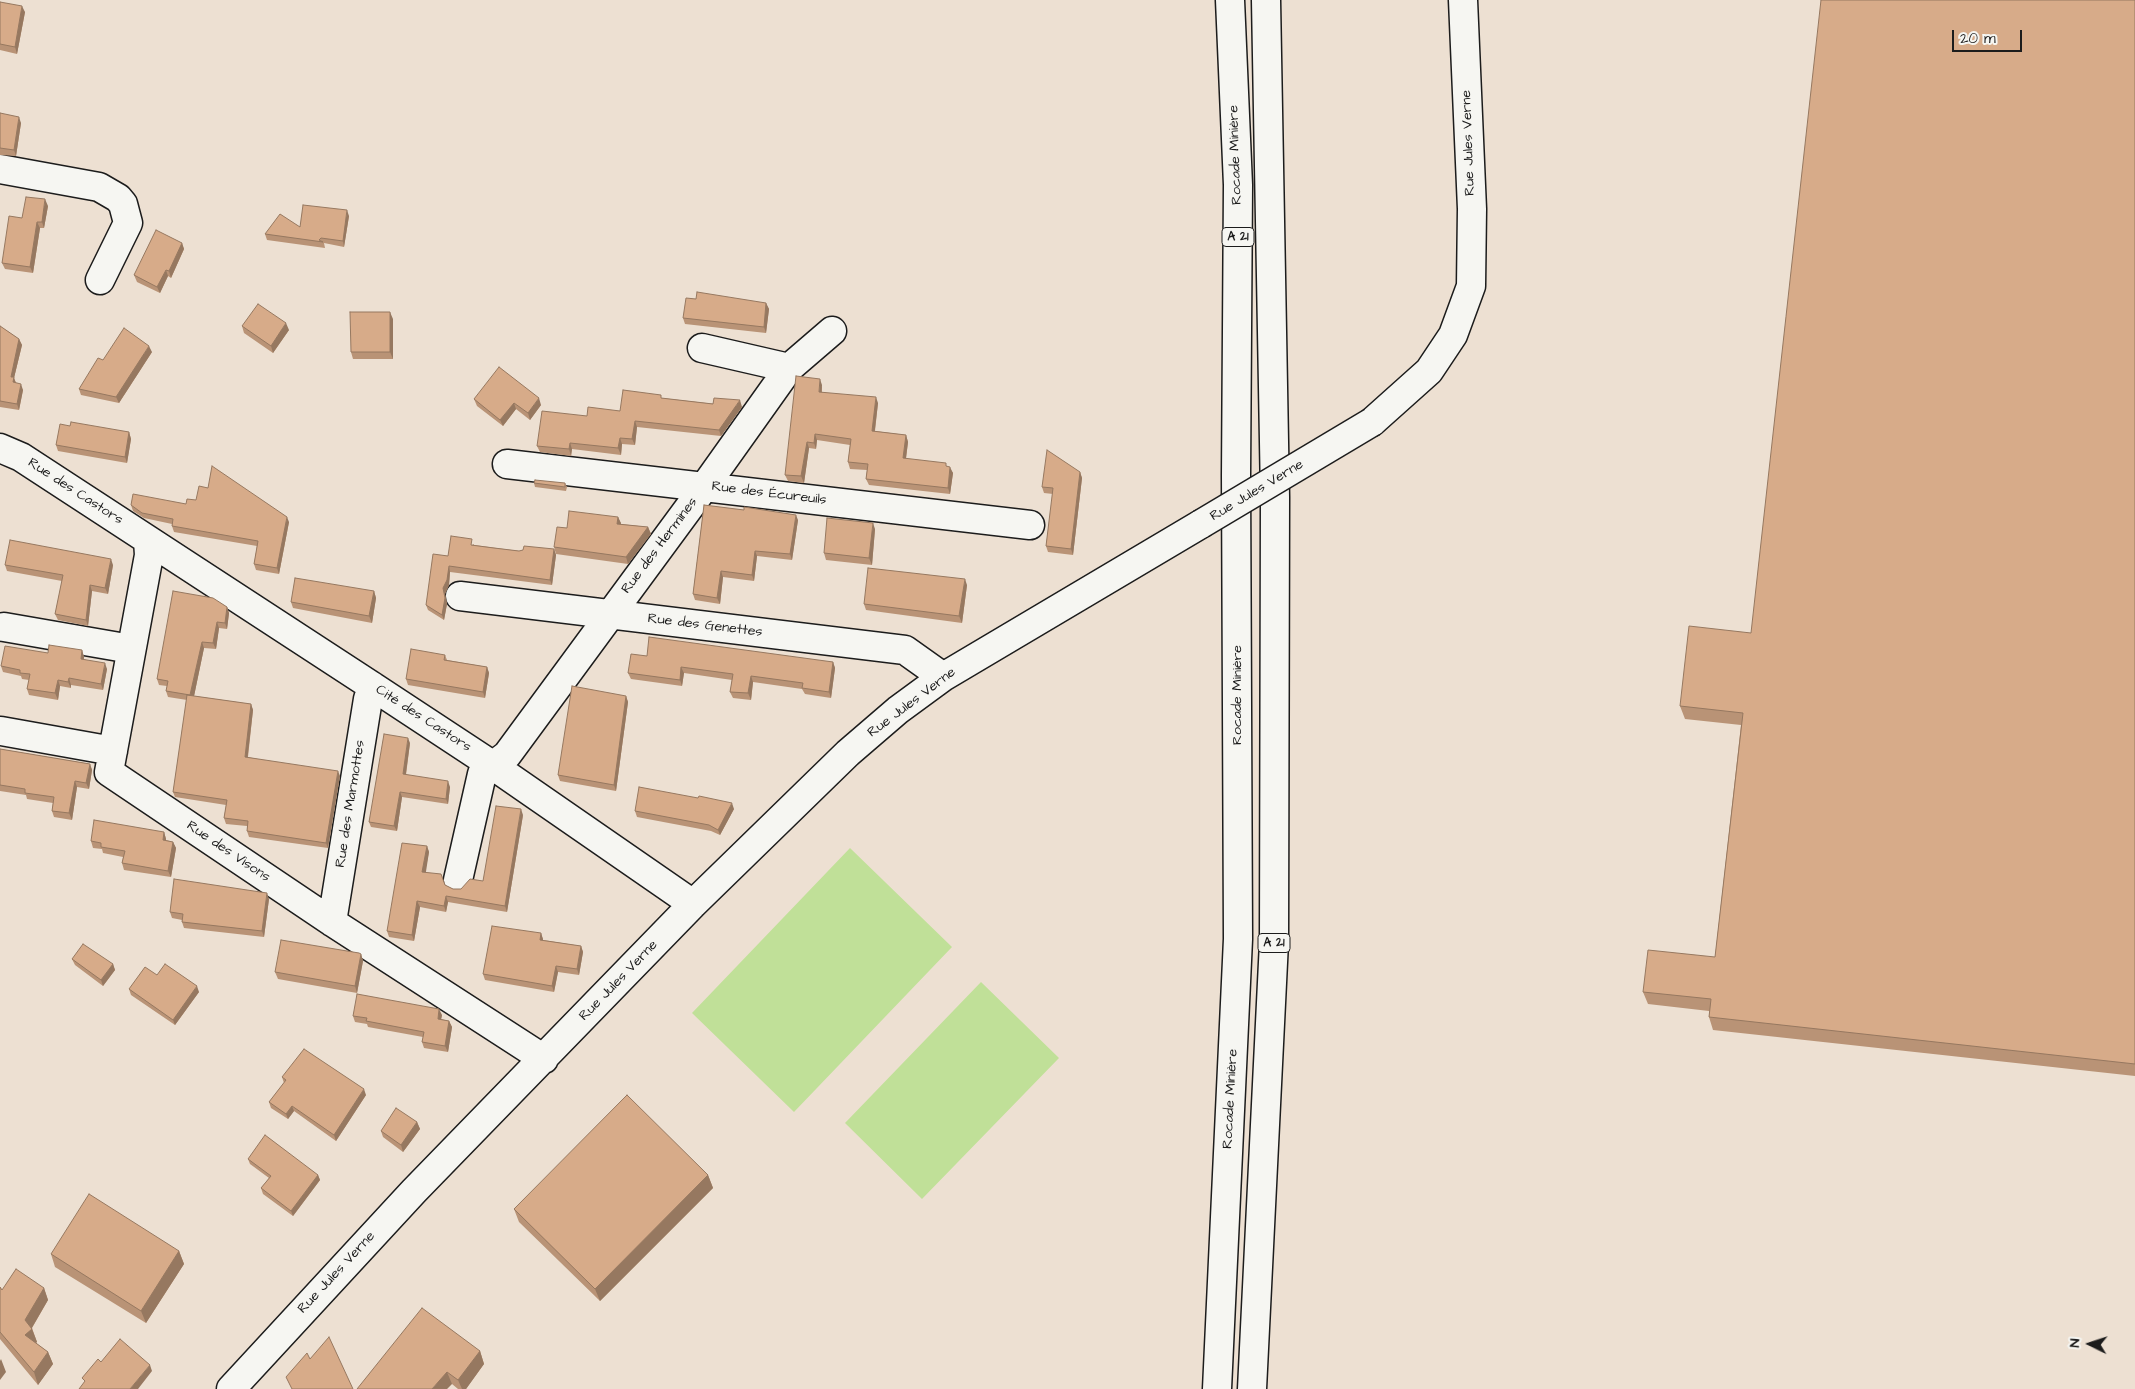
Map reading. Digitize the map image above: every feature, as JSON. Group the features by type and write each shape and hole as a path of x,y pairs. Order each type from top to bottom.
{"main road":[{"name":"Rocade Minière","path":"1217,1389 1238,939 1236,475 1238,185 1230,0"},
{"name":"A 21","path":"1252,1389 1274,942 1275,497 1266,0"},
{"name":"Rue Jules Verne","path":"231,1389 414,1191 693,904 848,753 898,710 943,677 1372,422 1429,370 1453,335 1471,286 1472,210 1463,0"},
{"path":"0,169 99,187 118,198 123,204 128,223 100,280"},
{"name":"Rue des Hermines","path":"458,880 482,774 507,755 705,486 789,368 832,331"},
{"path":"702,348 789,368"},
{"name":"Rue des Castors","path":"0,448 22,457 148,540"},
{"name":"Rue des Écureuils","path":"507,464 1030,525"},
{"name":"Rue des Visons","path":"148,540 149,555 130,649 109,772 332,922 544,1059"},
{"name":"Cité des Castors","path":"148,540 492,766 693,904"},
{"name":"Rue des Genettes","path":"460,596 905,650 943,677"},
{"path":"4,627 130,649"},
{"name":"Rue des Marmottes","path":"332,922 368,699 372,686"},
{"path":"1,731 113,751"}],"green space":[{"path":"850,848 952,947 794,1112 692,1013"},
{"path":"981,982 1059,1058 922,1199 845,1123"}],"building":[{"path":"1821,0 2135,0 2135,1064 1709,1017 1711,999 1643,992 1648,950 1715,957 1743,713 1680,706 1689,626 1751,633"},
{"path":"0,2 22,6 15,47 0,44"},
{"path":"0,113 19,117 14,150 0,148"},
{"path":"26,197 45,199 42,222 37,222 30,267 2,263 9,216 22,218"},
{"path":"303,205 347,210 343,241 321,238 319,240 323,242 265,234 280,214 300,227"},
{"path":"156,230 182,243 169,271 166,270 157,287 134,275"},
{"path":"697,292 766,303 764,327 683,318 686,298 696,299"},
{"path":"258,304 286,323 271,346 242,326"},
{"path":"350,312 390,312 390,352 351,352"},
{"path":"0,326 19,339 11,377 14,377 13,382 21,384 17,404 0,401"},
{"path":"124,328 149,346 116,397 79,389 98,358 103,360"},
{"path":"499,367 539,398 528,413 514,403 500,420 474,399"},
{"path":"796,376 820,379 819,392 876,397 872,431 906,435 903,458 946,463 946,466 950,467 948,488 866,479 868,464 848,462 851,439 815,434 814,443 807,442 801,476 785,475"},
{"path":"623,390 661,395 661,398 713,404 714,398 740,400 719,430 635,421 632,439 620,438 618,448 570,443 569,449 537,446 542,411 587,416 588,407 620,411"},
{"path":"71,422 129,432 125,457 56,445 60,424 70,426"},
{"path":"1047,450 1080,472 1071,549 1046,546 1053,488 1042,487"},
{"path":"212,466 287,517 277,568 254,564 258,541 172,526 173,519 142,513 131,505 133,494 186,504 187,499 196,500 199,486 208,488"},
{"path":"535,480 565,483 565,487 534,483"},
{"path":"704,505 744,510 744,507 796,515 790,554 755,551 752,575 721,571 717,598 693,594"},
{"path":"569,511 618,517 617,524 648,527 626,557 554,547 557,527 567,528"},
{"path":"827,518 873,523 869,558 824,553"},
{"path":"451,536 472,539 471,545 494,548 519,551 523,550 524,546 554,549 550,580 449,566 447,580 443,588 445,598 442,615 426,605 433,554 448,556"},
{"path":"10,540 111,559 105,588 90,585 86,620 55,614 63,575 5,565"},
{"path":"868,568 965,579 959,616 864,604"},
{"path":"295,578 374,591 369,616 291,602"},
{"path":"173,591 213,598 227,607 225,623 217,622 213,643 202,642 190,695 166,691 168,681 157,679"},
{"path":"649,637 833,662 829,692 802,688 803,683 751,676 748,693 730,692 733,674 681,667 680,680 628,673 631,654 647,656"},
{"path":"49,645 82,650 81,659 105,663 101,684 69,678 68,682 58,680 55,693 27,689 30,674 20,673 20,670 1,666 5,646 48,653"},
{"path":"411,649 445,655 444,660 487,667 483,692 406,679"},
{"path":"572,686 626,696 614,785 558,775"},
{"path":"187,695 251,704 245,757 338,771 326,843 247,831 248,821 224,818 227,800 173,792"},
{"path":"384,734 408,738 403,774 448,781 446,799 400,792 394,826 369,822"},
{"path":"0,749 90,764 86,783 75,781 69,813 52,811 54,797 25,793 25,789 0,785"},
{"path":"639,787 732,803 718,830 709,825 635,811"},
{"path":"496,806 521,809 505,906 446,896 444,906 417,901 412,935 387,931 402,843 427,846 422,872 441,874 445,885 453,889 461,889 470,879 483,881"},
{"path":"94,820 164,832 163,840 173,842 168,871 122,863 125,851 101,847 101,843 91,841"},
{"path":"174,879 267,893 262,931 182,922 183,914 170,912"},
{"path":"492,926 541,933 540,940 581,946 577,969 556,966 552,986 483,974"},
{"path":"281,940 361,954 355,986 275,972"},
{"path":"83,944 113,964 101,980 72,959"},
{"path":"165,964 197,986 173,1020 129,989 145,967 157,975"},
{"path":"357,994 439,1009 438,1019 449,1021 445,1046 422,1042 424,1032 366,1021 367,1018 353,1016"},
{"path":"304,1049 364,1089 334,1135 292,1106 286,1114 269,1102 286,1080 282,1077"},
{"path":"627,1095 708,1175 595,1289 514,1209"},
{"path":"396,1108 417,1122 401,1145 381,1131"},
{"path":"265,1135 318,1175 291,1211 261,1188 271,1176 248,1159"},
{"path":"89,1194 179,1251 141,1311 51,1254"},
{"path":"16,1269 44,1288 25,1320 32,1329 25,1335 48,1352 34,1372 0,1332 0,1287 2,1290"},
{"path":"422,1308 480,1351 458,1380 447,1372 432,1389 357,1389"},
{"path":"329,1337 353,1389 292,1389 286,1377 307,1353 310,1359"},
{"path":"120,1339 150,1365 130,1389 79,1389 85,1381 82,1378 98,1359 101,1362"}]}
